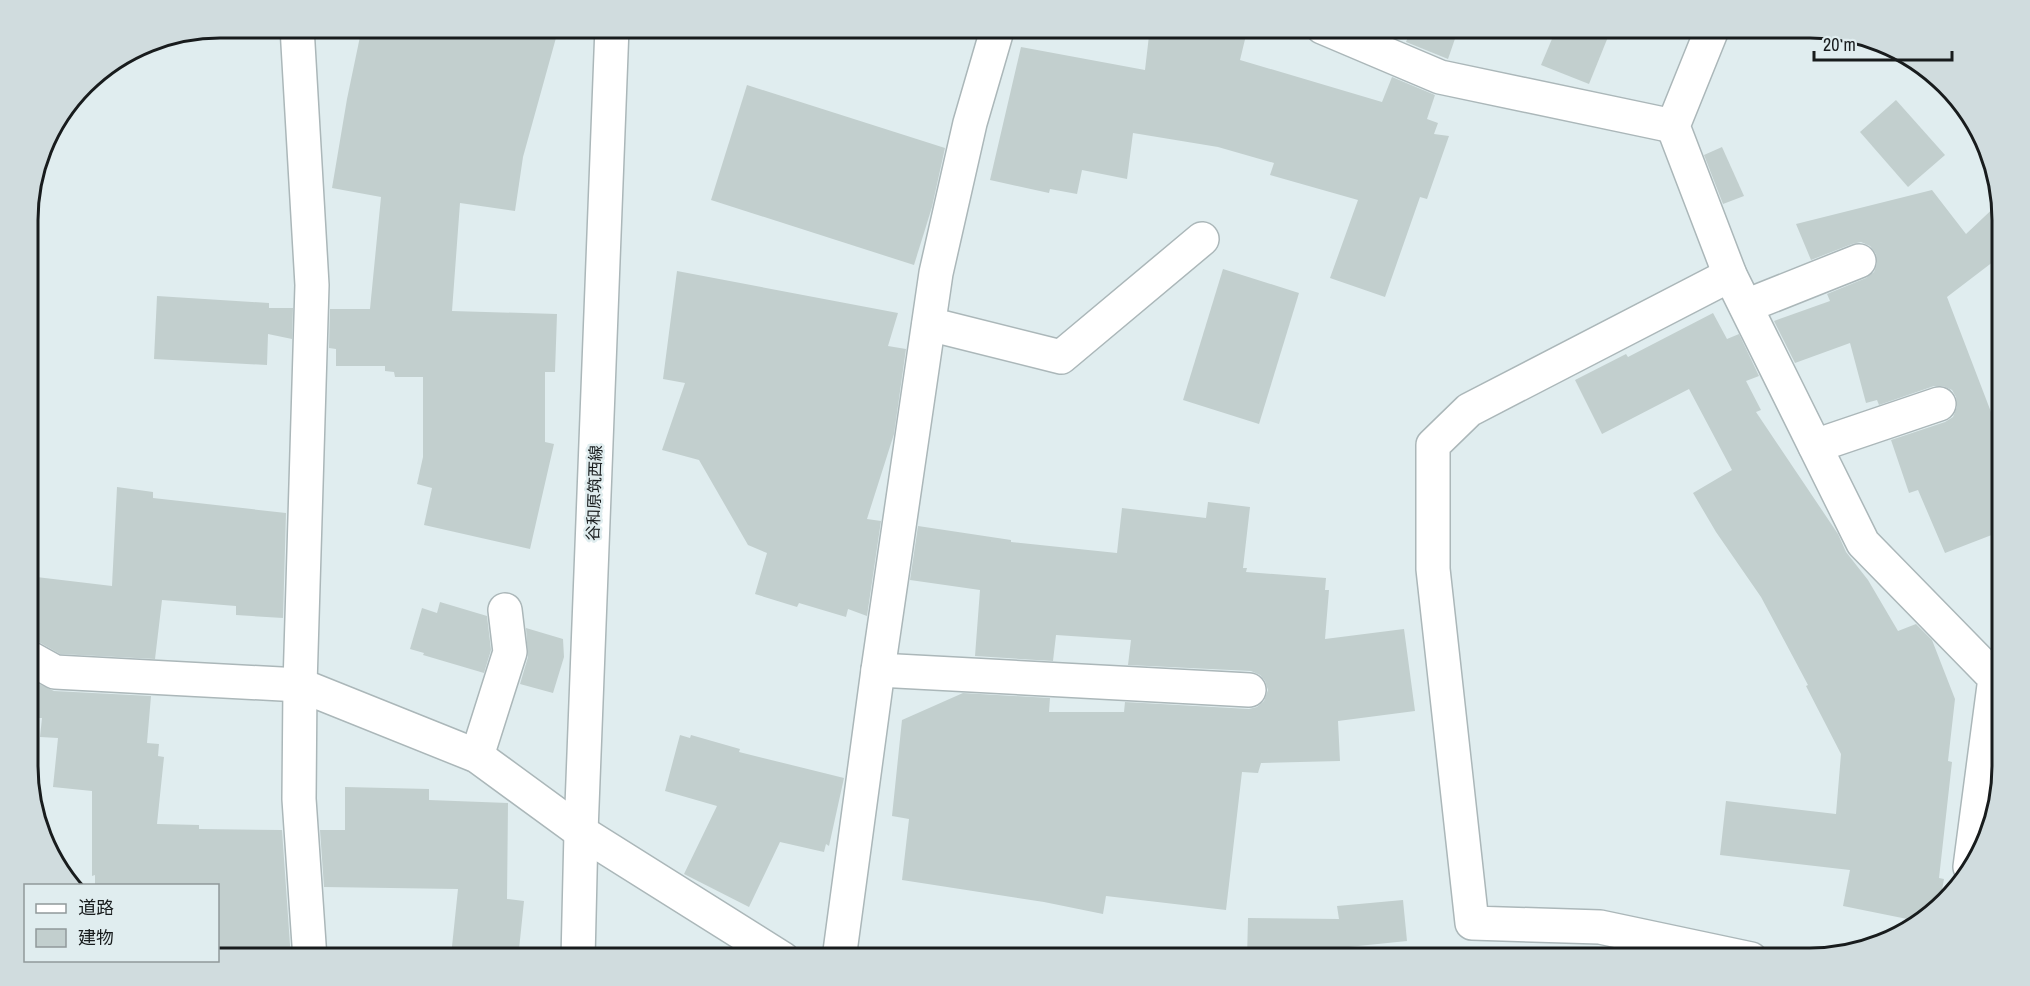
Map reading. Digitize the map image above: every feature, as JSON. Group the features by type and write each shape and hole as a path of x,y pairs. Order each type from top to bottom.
{"street":[{"path":"298,38 312,285 300,685 299,800 309,948"},
{"name":"谷和原筑西線","path":"578,948 580,832 612,38"},
{"path":"840,948 878,670 936,273 970,123 995,38"},
{"path":"1348,38 1440,77 1673,126"},
{"path":"1709,38 1673,126 1730,275 1863,543 1992,675"},
{"path":"929,324 1061,357 1202,240"},
{"path":"1746,306 1859,261"},
{"path":"1699,948 1600,927 1472,923 1433,569 1433,445 1468,410 1730,275"},
{"path":"1815,446 1939,404"},
{"path":"477,756 510,652 504,610"},
{"path":"38,663 55,672 300,685 477,756 580,832 765,948"},
{"path":"878,670 1249,690"},
{"path":"1972,850 1992,701"}],"building":[{"path":"360,38 556,38 523,157 515,211 460,203 452,311 557,314 555,372 545,372 545,442 554,444 530,549 424,525 432,488 417,484 423,457 423,377 395,377 394,372 385,371 385,366 336,366 336,349 329,348 330,309 370,309 381,197 332,188"},
{"path":"1149,38 1245,38 1240,60 1382,102 1392,77 1435,95 1427,119 1438,123 1434,134 1449,136 1427,199 1420,197 1385,297 1330,278 1358,200 1270,175 1274,163 1218,147 1133,133 1127,179 1082,170 1077,194 1050,189 1049,193 990,180 1021,47 1145,70"},
{"path":"1408,38 1455,38 1448,59 1406,42"},
{"path":"1552,38 1608,38 1589,84 1541,65"},
{"path":"747,85 945,148 932,207 914,265 711,200"},
{"path":"1896,100 1945,155 1908,187 1860,132"},
{"path":"1722,147 1744,196 1723,204 1704,155"},
{"path":"1932,190 1966,234 1992,210 1992,263 1947,297 1992,412 1992,535 1945,553 1918,490 1909,493 1891,440 1945,422 1953,417 1957,407 1956,397 1952,390 1943,386 1934,386 1879,405 1877,400 1866,403 1850,343 1795,363 1774,321 1830,301 1827,294 1866,278 1874,272 1877,264 1876,254 1870,246 1861,242 1811,260 1796,224"},
{"path":"1223,269 1299,293 1259,424 1183,400"},
{"path":"677,271 898,313 888,346 906,349 894,434 867,519 881,521 867,616 848,609 846,617 799,603 797,607 755,594 767,553 748,545 699,460 662,450 685,383 663,379"},
{"path":"157,296 269,303 269,308 293,308 292,339 268,334 267,365 154,359"},
{"path":"1713,313 1727,339 1739,334 1759,376 1746,381 1761,410 1756,412 1838,534 1846,552 1868,580 1898,631 1916,624 1932,640 1955,699 1948,761 1952,762 1939,878 1944,879 1942,891 1909,919 1843,906 1850,870 1720,855 1726,801 1836,814 1841,754 1806,686 1808,685 1761,597 1716,532 1693,493 1732,470 1689,389 1602,434 1575,380 1626,354 1628,357"},
{"path":"117,487 153,492 153,498 286,513 283,618 236,615 236,606 162,600 155,659 60,654 38,642 38,577 112,586"},
{"path":"1208,502 1250,507 1243,568 1247,568 1246,572 1326,578 1325,590 1329,590 1325,639 1404,629 1415,711 1338,721 1340,761 1261,763 1258,773 1242,772 1226,910 1106,896 1103,914 1044,902 902,880 909,819 892,816 902,720 963,693 1050,698 1049,712 1124,712 1125,702 1249,709 1257,707 1264,701 1268,690 1260,675 1251,671 1128,665 1131,640 1056,635 1053,661 975,656 980,590 910,580 918,526 1011,540 1011,542 1117,553 1122,508 1206,518"},
{"path":"440,602 487,616 491,650 484,673 410,649 422,608 437,613"},
{"path":"526,628 563,639 564,657 553,693 520,684 528,657"},
{"path":"39,684 54,691 151,696 147,743 159,744 158,756 164,757 157,824 199,825 199,829 282,830 290,948 219,948 219,884 95,884 95,875 92,876 92,791 53,787 58,738 40,737 42,718 38,718"},
{"path":"680,735 690,738 691,735 740,749 739,752 844,778 829,846 826,844 824,852 780,842 749,907 684,874 717,806 665,791"},
{"path":"345,787 429,789 429,800 508,803 507,899 524,901 519,948 452,948 458,889 324,887 320,830 345,830"},
{"path":"1403,900 1407,941 1339,948 1247,948 1248,918 1339,919 1337,906"}]}
